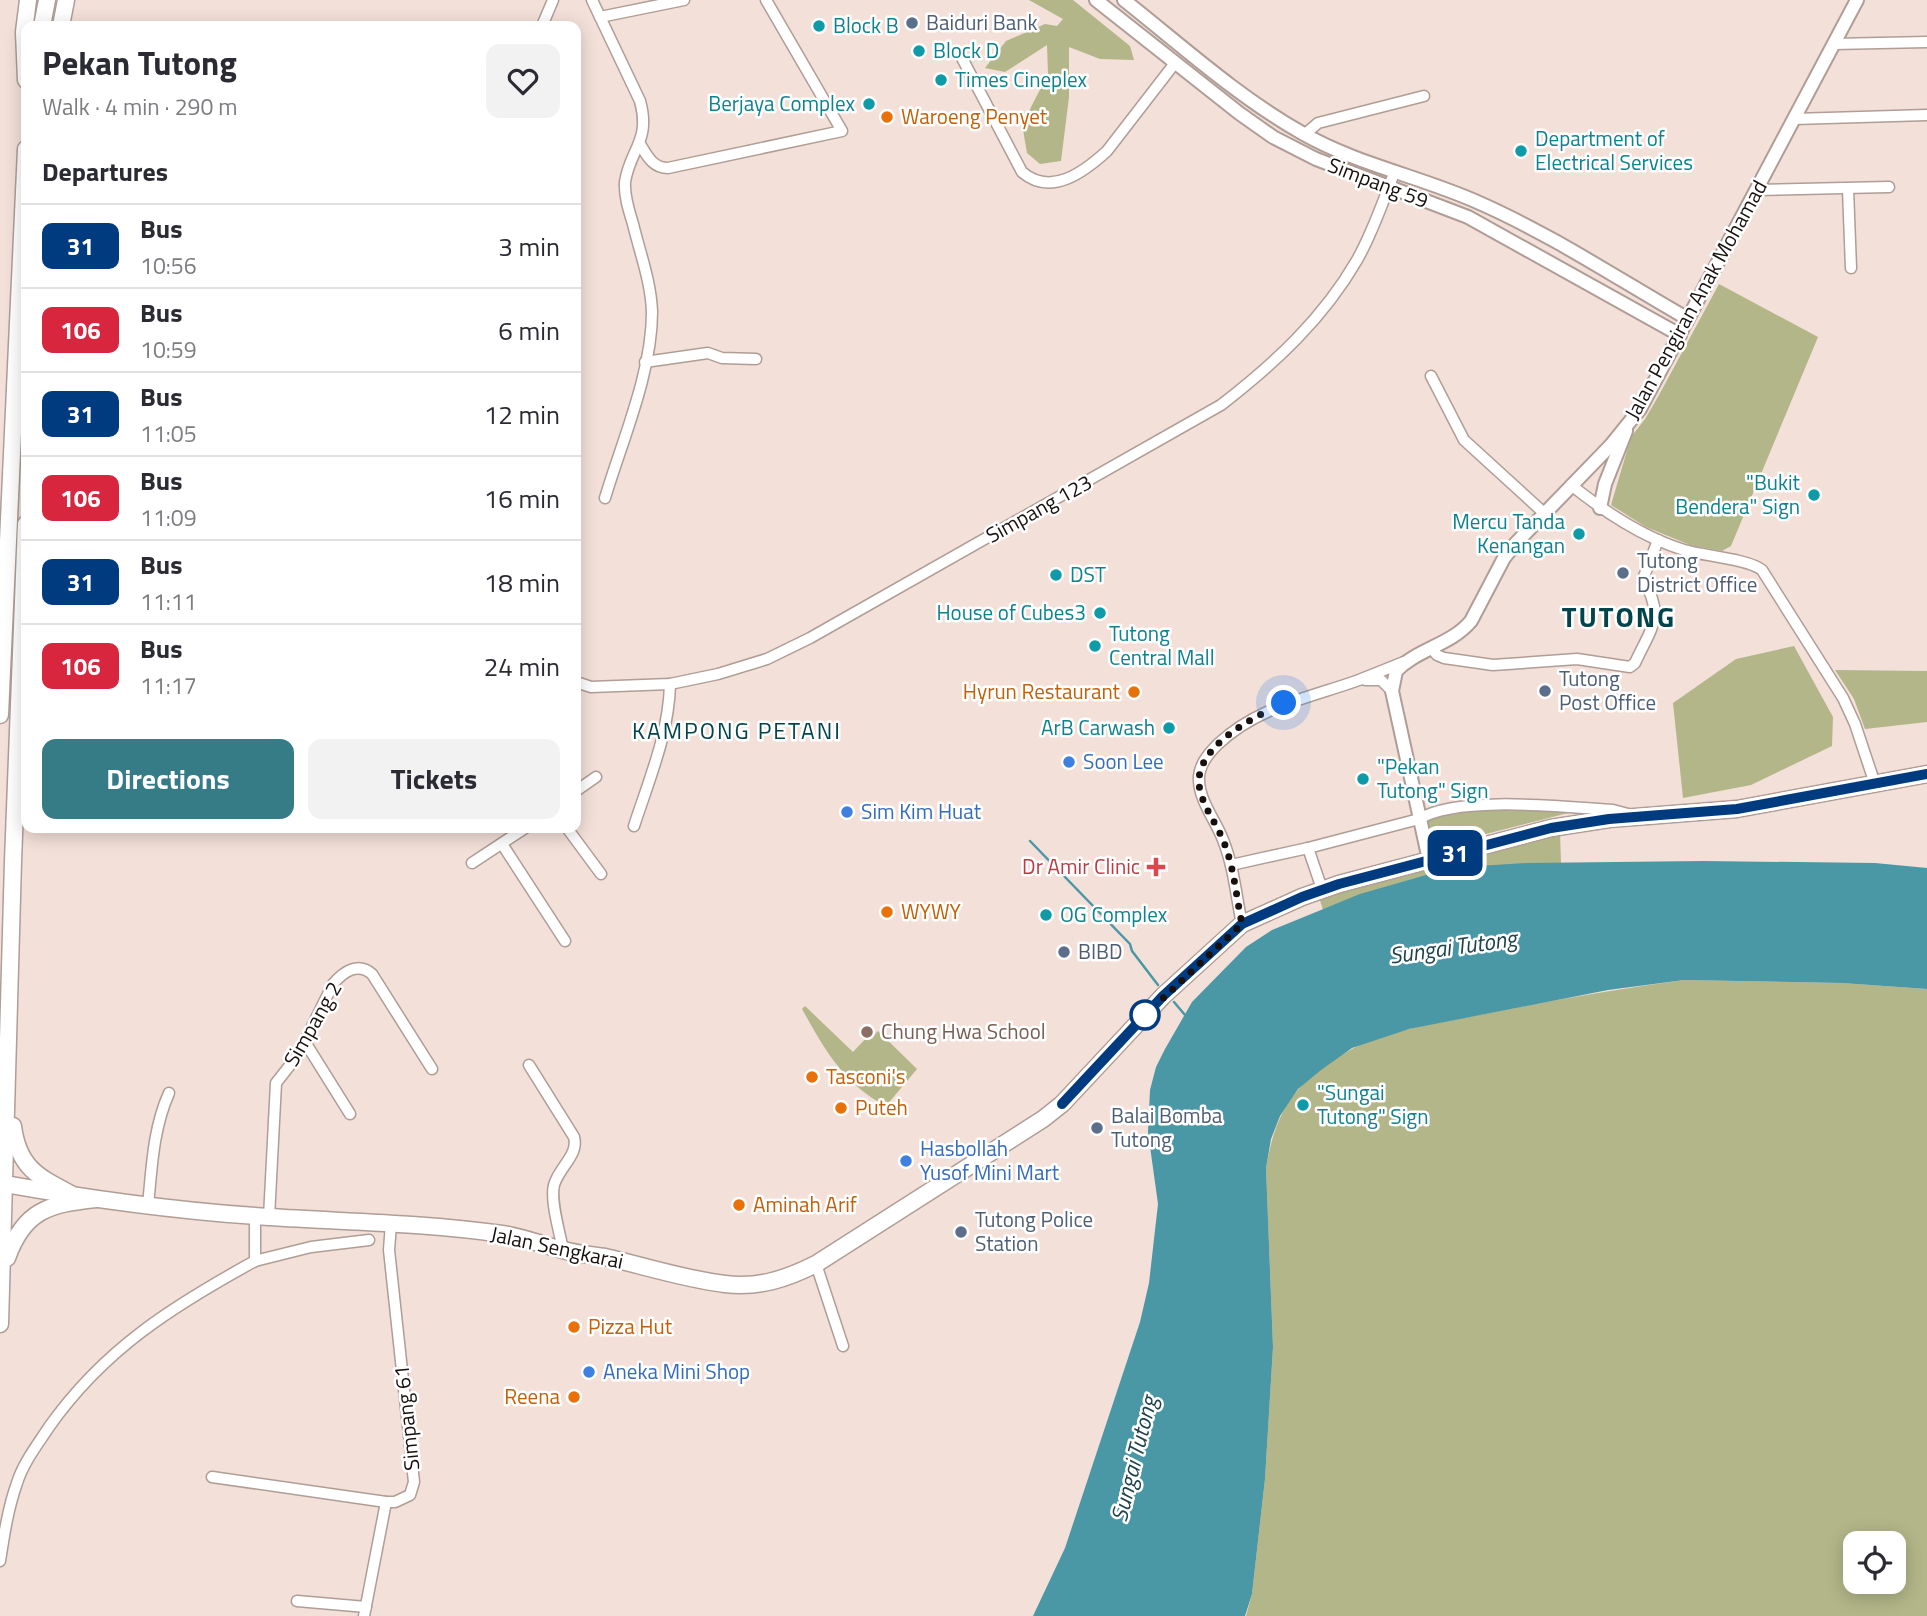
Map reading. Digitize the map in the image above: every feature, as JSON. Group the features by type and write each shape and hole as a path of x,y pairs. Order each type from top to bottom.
{"main road":[{"path":"26,21 29,0"},
{"path":"43,21 47,0"},
{"path":"62,21 66,0"},
{"path":"0,715 21,258"},
{"path":"0,1324 2,1184 8,1089 21,654"},
{"name":"Jalan Sengkarai","path":"2,1184 148,1205 504,1234 564,1250 724,1284 770,1283 790,1278 816,1264 1016,1138 1062,1104 1163,996 1242,924 1282,905 1322,890 1551,828 1638,816 1737,809 1927,774"},
{"path":"8,1089 14,1137 24,1161 42,1179 71,1195"},
{"path":"2,1273 21,1227 39,1212 52,1206 96,1199"}],"street":[{"path":"544,21 553,0"},
{"path":"592,0 640,101 643,113 640,144 625,183 627,201 649,285 652,313 645,362 605,498"},
{"path":"600,17 684,0"},
{"path":"640,144 654,164 660,168 668,168 842,131 766,0"},
{"name":"Simpang 59","path":"1096,0 1273,137 1316,159 1468,218 1680,335"},
{"name":"Simpang 59","path":"1124,0 1250,99 1304,135 1346,154 1476,201 1520,223 1688,319"},
{"name":"Jalan Pengiran Anak Mohamad","path":"1412,659 1464,629 1471,621 1504,558 1640,409 1857,0"},
{"path":"1833,44 1927,42"},
{"path":"962,58 1022,173 1032,181 1043,184 1056,183 1069,177 1107,151 1175,63"},
{"path":"1304,135 1318,122 1424,96"},
{"path":"1794,119 1927,115"},
{"name":"Simpang 123","path":"581,684 591,687 670,684 718,674 766,659 810,638 1221,405 1277,360 1325,307 1357,260 1375,224 1395,171"},
{"path":"1757,190 1889,187"},
{"path":"1848,189 1851,268"},
{"path":"645,362 708,353 722,358 756,359"},
{"path":"1431,376 1464,440 1544,513"},
{"path":"1600,508 1605,484 1629,424"},
{"path":"1571,485 1600,508 1658,540 1709,557 1750,563 1762,570 1843,698 1855,724 1875,785"},
{"path":"1431,648 1444,658 1493,664 1577,659 1630,667 1635,663 1656,619 1657,608 1643,579 1658,540"},
{"path":"1242,924 1231,865 1223,840 1200,790 1199,776 1204,761 1222,741 1268,710 1412,659"},
{"path":"1412,659 1396,671 1392,691 1429,860"},
{"path":"1357,680 1381,680 1392,691"},
{"path":"634,826 664,734 670,684"},
{"path":"581,788 596,777"},
{"path":"1231,865 1419,819 1431,812 1483,804 1613,810 1638,816"},
{"path":"472,863 518,833"},
{"path":"572,833 601,874"},
{"path":"502,844 545,915 565,941"},
{"path":"1308,848 1322,890"},
{"name":"Simpang 2","path":"255,1261 276,1083 305,1042 340,975 360,968 372,974 432,1069"},
{"path":"305,1042 350,1114"},
{"path":"529,1065 574,1136 576,1144 554,1186 554,1200 564,1250"},
{"path":"148,1205 156,1131 159,1115 169,1093"},
{"name":"Simpang 61","path":"386,1502 395,1502 411,1495 414,1482 389,1250 391,1224"},
{"path":"0,1561 9,1510 18,1479 63,1408 99,1368 150,1324 202,1290 255,1261 311,1247 369,1240"},
{"path":"816,1264 843,1346"},
{"path":"212,1477 386,1502 365,1611 297,1601"}],"green space":[{"path":"1029,0 1073,0 1130,46 1134,60 1100,59 1069,47 1069,97 1061,161 1040,164 1027,153 1023,130 1048,74 1047,45 1005,72 985,68 1006,41 1045,24 1057,26 1063,19"},
{"path":"1719,284 1818,337 1731,546 1722,551 1690,545 1646,527 1611,505 1631,437 1659,395"},
{"path":"1794,646 1833,717 1832,746 1751,785 1683,798 1673,703 1736,659"},
{"path":"1835,670 1927,671 1927,722 1865,729 1854,699"},
{"path":"1507,807 1572,812 1427,849 1421,817 1447,811"},
{"path":"1560,832 1561,863 1498,866 1439,874 1382,888 1323,910 1318,894"},
{"path":"1684,980 1842,983 1927,989 1927,1616 1246,1616 1252,1594 1265,1479 1273,1347 1266,1168 1276,1127 1285,1109 1302,1085 1322,1067 1379,1037 1424,1025"},
{"path":"805,1006 853,1052 870,1034 873,1036 878,1031 917,1069 886,1106 858,1087 836,1064 802,1009"}],"water":[{"name":"Sungai Tutong","path":"1528,863 1875,863 1927,868 1927,989 1842,983 1684,980 1608,990 1409,1029 1352,1048 1298,1089 1280,1116 1271,1139 1266,1168 1273,1347 1265,1479 1252,1594 1245,1616 1033,1616 1065,1548 1140,1322 1149,1283 1158,1204 1148,1132 1150,1090 1156,1067 1192,1002 1246,947 1272,930 1360,894 1426,875 1478,866"}],"waterway":[{"path":"1030,841 1130,944 1132,951 1158,985"},
{"path":"1174,1002 1185,1015"}],"bus line":[{"name":"31","path":"1062,1104 1163,996 1242,924 1302,897 1339,884 1551,828 1638,816 1737,809 1927,774"}],"place":[{"name":"Baiduri Bank","path":"912,23"},
{"name":"Block B","path":"819,26"},
{"name":"Block D","path":"919,51"},
{"name":"Times Cineplex","path":"941,80"},
{"name":"Berjaya Complex","path":"869,104"},
{"name":"Waroeng Penyet","path":"887,117"},
{"name":"Department of Electrical Services","path":"1521,151"},
{"name":"\"Bukit Bendera\" Sign","path":"1814,495"},
{"name":"Mercu Tanda Kenangan","path":"1579,534"},
{"name":"Tutong District Office","path":"1623,573"},
{"name":"DST","path":"1056,575"},
{"name":"House of Cubes3","path":"1100,613"},
{"name":"Tutong Central Mall","path":"1095,646"},
{"name":"Tutong Post Office","path":"1545,691"},
{"name":"Hyrun Restaurant","path":"1134,692"},
{"name":"ArB Carwash","path":"1169,728"},
{"name":"Soon Lee","path":"1069,762"},
{"name":"\"Pekan Tutong\" Sign","path":"1363,779"},
{"name":"Sim Kim Huat","path":"847,812"},
{"name":"Dr Amir Clinic","path":"1156,867"},
{"name":"WYWY","path":"887,912"},
{"name":"OG Complex","path":"1046,915"},
{"name":"BIBD","path":"1064,952"},
{"name":"Chung Hwa School","path":"867,1032"},
{"name":"Tasconi's","path":"812,1077"},
{"name":"\"Sungai Tutong\" Sign","path":"1303,1105"},
{"name":"Puteh","path":"841,1108"},
{"name":"Balai Bomba Tutong","path":"1097,1128"},
{"name":"Hasbollah Yusof Mini Mart","path":"906,1161"},
{"name":"Aminah Arif","path":"739,1205"},
{"name":"Tutong Police Station","path":"961,1232"},
{"name":"Pizza Hut","path":"574,1327"},
{"name":"Aneka Mini Shop","path":"589,1372"},
{"name":"Reena","path":"574,1397"}],"district":[{"name":"TUTONG","path":"1619,617"},
{"name":"KAMPONG PETANI","path":"737,731"}],"route":[{"path":"1145,1015 1242,924 1231,865 1223,840 1200,790 1200,769 1222,741 1252,719 1284,703"}]}
